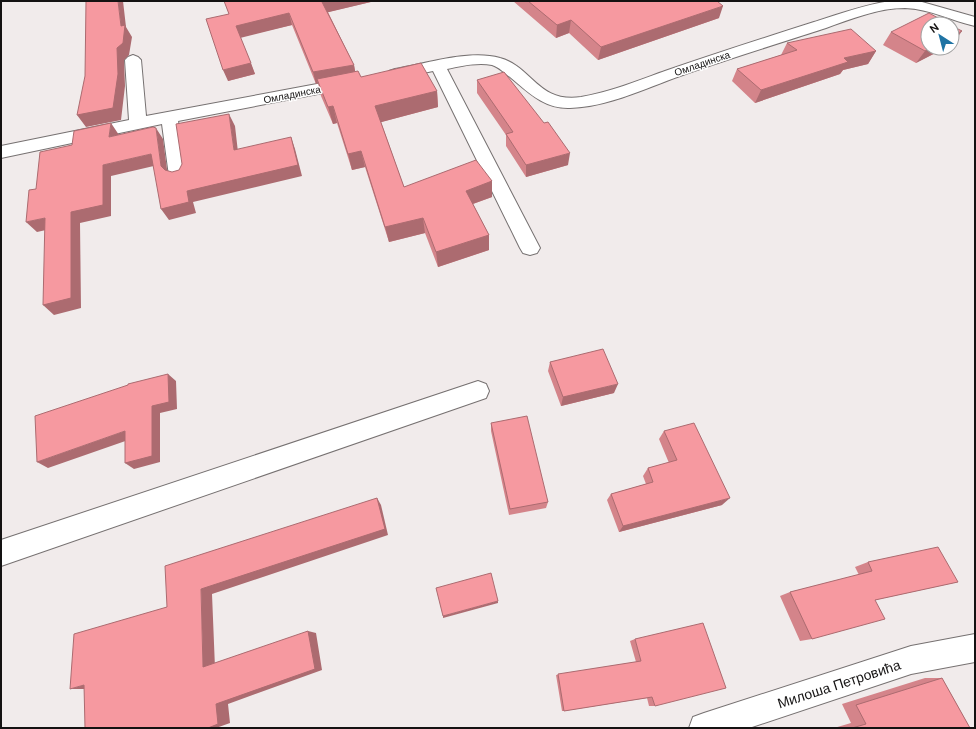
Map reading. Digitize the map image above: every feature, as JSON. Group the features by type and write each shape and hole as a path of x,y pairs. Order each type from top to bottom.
{"street":[{"name":"Омладинска","path":"384,76 481,60 494,61 507,67 543,97 561,104 575,103 613,95 738,50 838,19 892,5 915,4 975,22"},
{"path":"133,60 138,123"},
{"path":"438,66 530,248"},
{"name":"Омладинска","path":"1,152 138,123 361,81"},
{"path":"169,117 178,176"},
{"path":"1,553 478,391"},
{"name":"Милоша Петровића","path":"704,728 911,660 975,648"}],"building":[{"path":"86,1 118,1 121,26 125,25 123,43 117,48 118,74 113,108 77,115 85,76"},
{"path":"224,1 325,1 322,2 354,65 313,72 289,13 236,26 251,63 223,70 206,19 229,14"},
{"path":"528,1 717,1 723,6 601,47 571,20 557,25"},
{"path":"929,13 934,16 923,16"},
{"path":"920,18 920,48 891,32"},
{"path":"851,29 876,51 844,58 848,62 761,90 737,69 797,50 787,43"},
{"path":"421,63 437,91 375,106 404,187 476,160 492,181 466,191 489,235 436,252 423,218 385,227 361,151 348,154 333,106 328,107 317,79 358,71 361,77"},
{"path":"504,72 544,123 548,122 570,153 526,165 506,134 513,132 477,80"},
{"path":"229,114 234,150 291,137 298,165 187,191 189,202 161,209 151,154 103,165 103,205 71,212 71,298 43,305 45,218 26,222 29,190 36,189 40,152 72,145 74,131 111,123 109,137 153,127 156,128 161,166 165,170 172,172 179,170 182,164 176,124"},
{"path":"603,349 618,384 563,397 550,362"},
{"path":"168,374 169,402 152,406 152,456 125,463 125,431 37,462 35,416 128,384"},
{"path":"527,416 548,502 510,509 491,423"},
{"path":"694,423 730,498 623,526 611,494 653,482 648,468 677,460 664,431"},
{"path":"377,498 385,529 201,589 203,667 308,631 315,669 216,704 218,724 208,728 85,728 84,685 70,689 74,634 167,607 165,566"},
{"path":"938,547 958,582 875,600 885,619 812,639 790,592 872,571 868,562"},
{"path":"491,573 498,601 443,616 436,588"},
{"path":"703,623 726,688 655,706 652,697 564,711 558,674 641,661 635,639"},
{"path":"942,678 970,728 852,728 866,724 856,705"}]}
